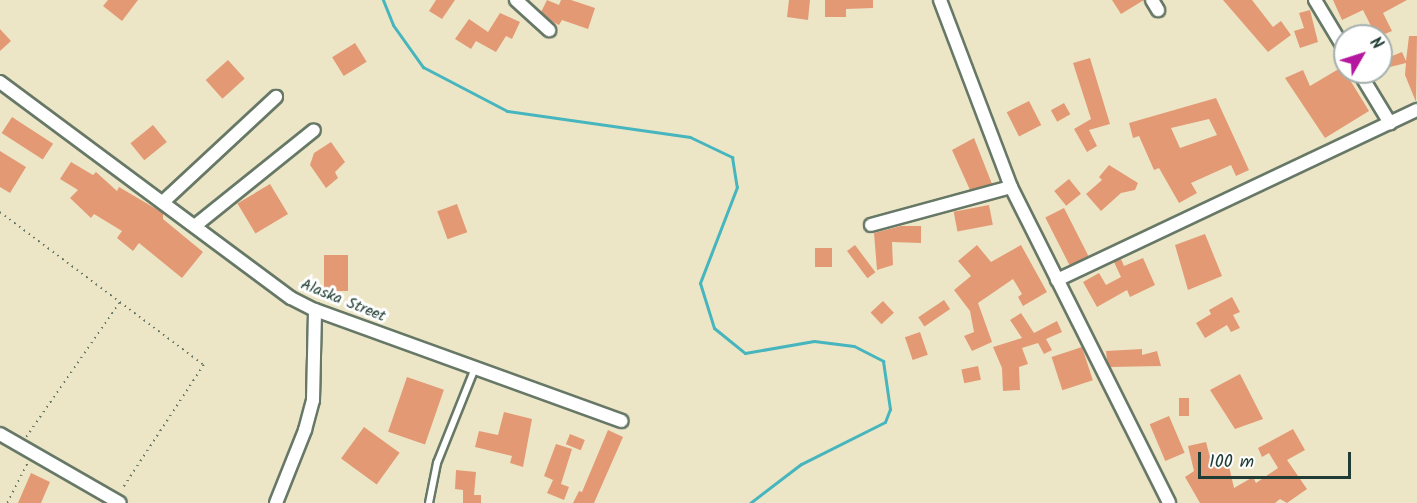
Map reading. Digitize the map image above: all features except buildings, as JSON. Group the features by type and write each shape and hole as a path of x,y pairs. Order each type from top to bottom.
{"street":[{"path":"516,0 549,30"},
{"path":"940,0 1011,187 1169,503"},
{"path":"1315,0 1333,30"},
{"name":"Alaska Street","path":"0,82 196,225 268,284 315,310 622,421"},
{"path":"1366,84 1390,123"},
{"path":"164,201 276,97"},
{"path":"1057,280 1417,110"},
{"path":"196,225 314,130"},
{"path":"871,225 1011,187"},
{"path":"276,503 305,430 313,400 315,310"},
{"path":"0,434 118,502"}],"lane":[{"path":"429,503 436,463 476,368"}],"path":[{"path":"0,212 204,365 118,502"},
{"path":"20,446 119,302"},
{"path":"7,503 33,453"}],"waterway":[{"path":"383,0 393,25 423,67 507,111 690,137 732,157 737,187 700,283 714,328 745,353 814,341 854,346 883,361 890,409 885,422 801,464 750,503"}]}
